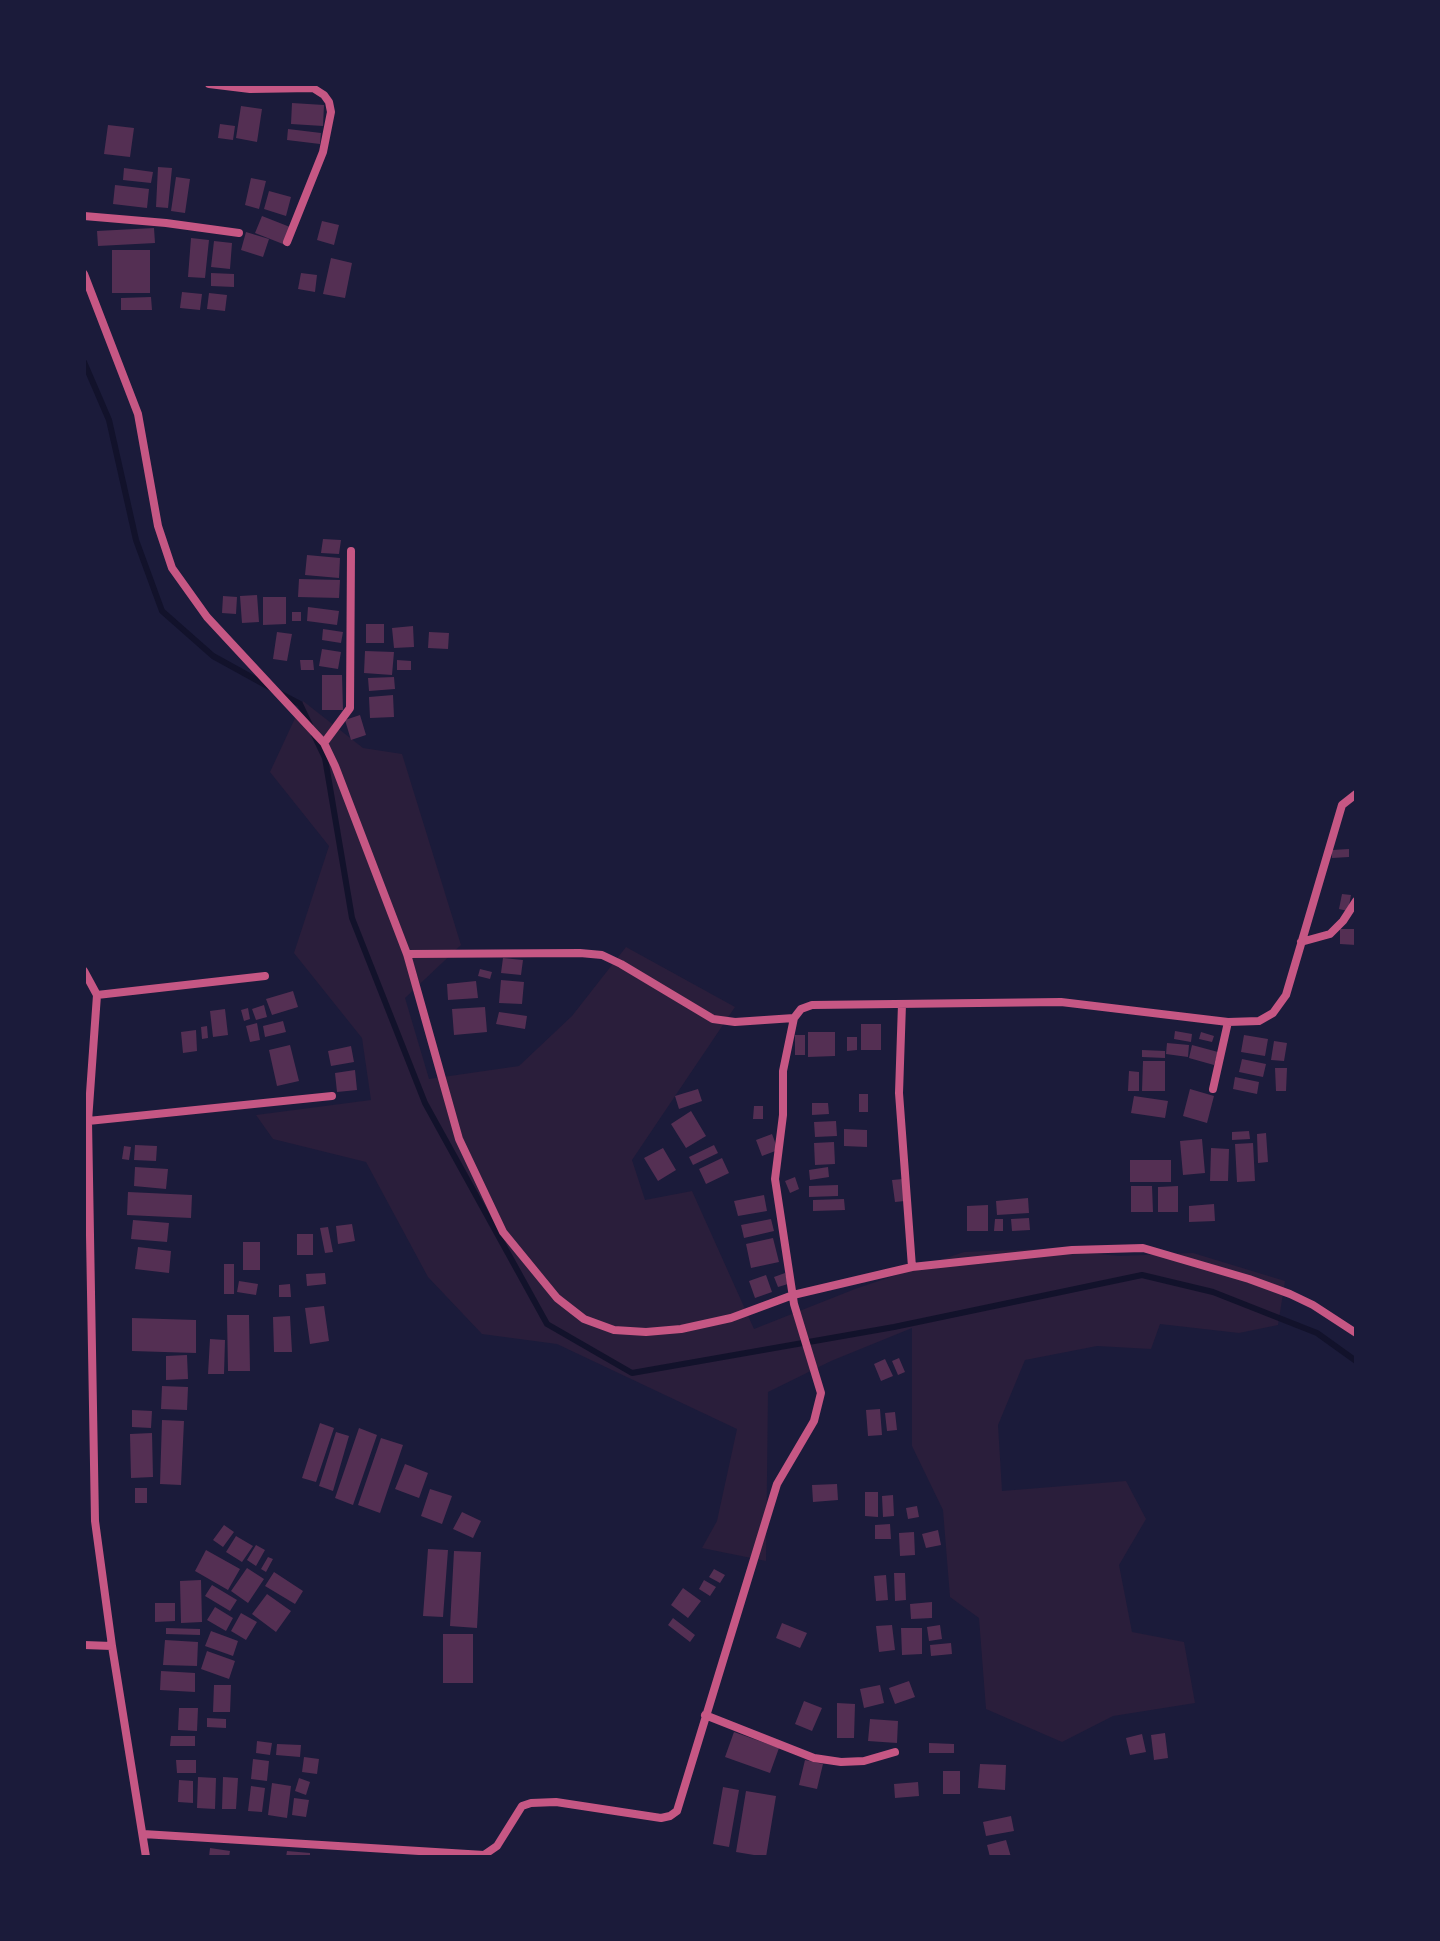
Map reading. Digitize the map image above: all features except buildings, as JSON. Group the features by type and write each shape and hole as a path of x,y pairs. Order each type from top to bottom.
{"street":[{"path":"209,84 250,89 313,88 329,102 331,112 323,152 287,242"},
{"path":"84,216 239,233"},
{"path":"84,274 138,414 158,526 172,568 207,617 324,743 407,954 459,1139 503,1232 557,1298 584,1319 614,1330 646,1332 681,1329 731,1318 912,1267 1072,1250 1143,1248 1290,1294 1356,1333"},
{"path":"324,743 350,708 351,551"},
{"path":"143,1834 484,1855 497,1846 522,1806 531,1803 556,1802 661,1818 677,1811 777,1484 814,1421 821,1393 793,1299 775,1179 783,1115 783,1071 794,1018 801,1009 812,1005 1061,1002 1228,1022 1259,1021 1273,1013 1286,995 1342,805 1356,794"},
{"path":"1301,942 1330,934 1356,901"},
{"path":"407,954 602,955 713,1019 735,1022 794,1018"},
{"path":"84,971 97,995 88,1121 94,1491 112,1646 146,1857"},
{"path":"97,995 265,976"},
{"path":"902,1004 899,1093 912,1267"},
{"path":"1213,1089 1228,1022"},
{"path":"88,1121 332,1096"},
{"path":"84,1645 112,1646"},
{"path":"705,1715 814,1758 864,1761 895,1752"}],"shaded area":[{"path":"303,701 363,748 402,754 461,945 405,998 429,1079 519,1066 572,1016 626,947 735,1007 632,1160 645,1200 692,1191 754,1329 855,1289 964,1252 1044,1249 1120,1256 1193,1253 1285,1281 1278,1325 1239,1333 1160,1324 1151,1349 1097,1346 1025,1360 998,1425 1002,1491 1126,1481 1146,1519 1119,1565 1132,1632 1184,1642 1195,1703 1113,1716 1062,1742 986,1709 979,1618 950,1597 943,1510 912,1446 912,1328 831,1361 768,1392 766,1561 702,1548 717,1521 737,1429 557,1344 482,1334 428,1277 366,1162 273,1139 256,1115 371,1100 362,1038 294,953 329,846 270,772"}],"waterway":[{"path":"84,362 109,420 136,540 162,611 213,656 271,688"},
{"path":"281,694 300,704 310,725"},
{"path":"314,735 325,758 352,918 425,1103 547,1324 632,1373 894,1327 1142,1275 1213,1292 1317,1333 1356,1361"}]}
